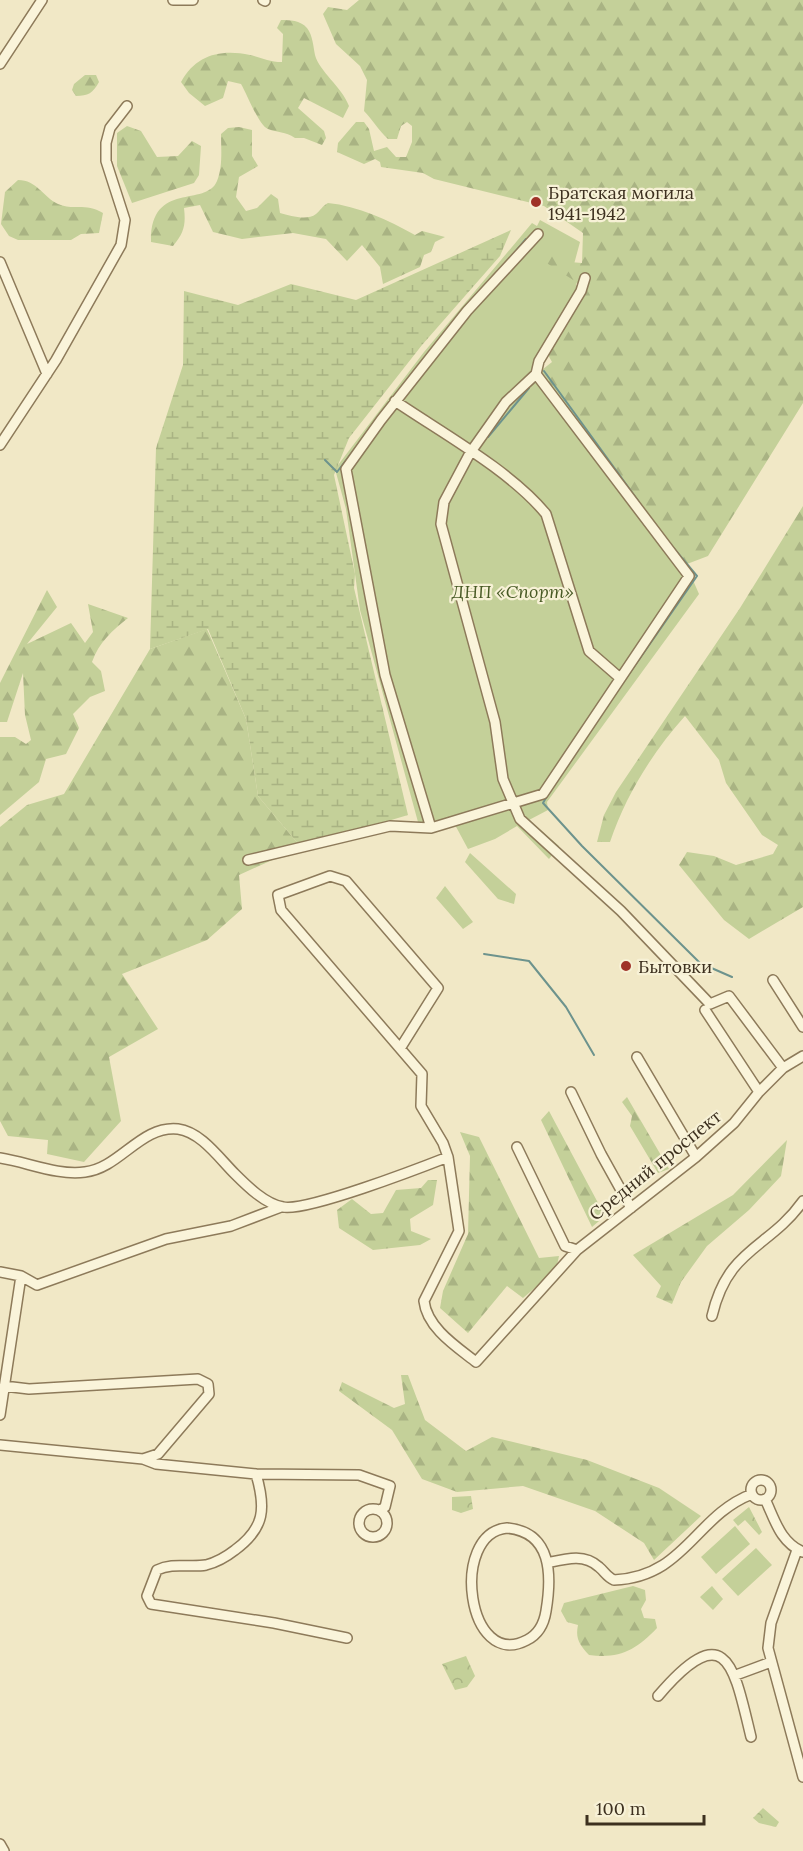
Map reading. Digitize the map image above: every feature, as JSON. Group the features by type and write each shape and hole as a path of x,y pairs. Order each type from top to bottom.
{"street":[{"path":"0,64 42,0"},
{"path":"173,0 193,0"},
{"path":"0,445 47,374 121,245 124,220 106,162 106,143 110,128 127,106"},
{"path":"430,828 385,675 346,469 395,401 467,311 538,234"},
{"path":"0,262 47,374"},
{"path":"585,278 581,291 539,361 536,374 506,402 470,453 444,502 441,524 495,722 503,779 520,819 621,911 710,1004 729,996 783,1068"},
{"path":"248,860 390,826 430,828 543,794 689,576 536,374"},
{"path":"395,401 470,453 484,460 535,500 546,514 589,651 620,678"},
{"path":"0,1158 65,1172 86,1173 156,1132 177,1129 198,1137 247,1186 281,1207 290,1208 372,1185 448,1157 443,1143 421,1106 422,1074 281,910 278,895 330,876 346,881 438,988 401,1047"},
{"path":"773,980 803,1027"},
{"path":"705,1010 759,1092"},
{"name":"Средний проспект","path":"448,1157 459,1231 424,1301 425,1310 439,1330 476,1362 577,1250 696,1157 735,1123 759,1092 783,1068 803,1056"},
{"path":"637,1057 696,1157"},
{"path":"571,1092 601,1154 631,1208"},
{"path":"517,1147 565,1246 577,1250"},
{"path":"712,1316 717,1292 728,1274 748,1250 793,1215 803,1201"},
{"path":"0,1272 21,1276 37,1285 166,1239 231,1226 281,1207"},
{"path":"0,1415 21,1276"},
{"path":"4,1386 29,1389 198,1379 208,1384 209,1394 158,1454 144,1459"},
{"path":"0,1445 144,1459 156,1464 256,1474 359,1475 390,1486 385,1507 380,1510"},
{"path":"256,1474 263,1496 260,1525 249,1540 221,1560 204,1565 167,1565 157,1570 147,1596 151,1604 274,1623 347,1638"},
{"path":"752,1494 754,1482 763,1480 770,1489 765,1499"},
{"path":"752,1494 756,1498 765,1499"},
{"path":"547,1563 584,1558 598,1565 608,1577 614,1580 655,1571 670,1562 725,1508 752,1494"},
{"path":"765,1499 782,1535 800,1551 771,1623 768,1648 803,1777"},
{"path":"507,1528 531,1534 542,1546 547,1563 547,1610 537,1633 522,1643 514,1644 497,1641 489,1636 478,1622 472,1591 475,1561 486,1536 499,1529 507,1528"},
{"path":"658,1696 684,1668 705,1656 720,1657 727,1661 736,1675 751,1737"},
{"path":"736,1675 771,1662"},
{"path":"0,1844 4,1851"}],"green space":[{"path":"359,0 803,0 803,403 708,556 687,564 538,373 552,362 542,344 568,324 581,285 545,262 554,246 570,262 582,263 583,233 544,206 434,179 423,173 381,167 380,162 375,159 364,164 337,152 338,143 356,122 364,122 369,129 374,151 387,147 396,157 406,157 412,142 412,126 407,122 401,126 397,139 388,139 364,111 367,80 360,66 336,44 323,14 328,7 347,10"},
{"path":"281,20 298,22 307,28 312,38 317,61 349,106 343,118 304,98 298,108 324,131 326,138 322,145 265,127 241,84 228,81 223,98 205,106 189,93 181,82 187,73 202,60 219,54 239,53 282,62 283,34 277,28"},
{"path":"85,75 96,75 99,82 90,93 76,96 72,90 74,84"},
{"path":"127,126 141,131 157,157 178,156 192,141 201,146 199,175 194,183 132,203 117,166 117,133"},
{"path":"239,127 252,130 252,156 258,166 239,177 236,197 246,211 257,208 271,194 278,199 280,213 304,218 316,214 328,203 373,214 415,235 422,231 445,237 435,242 431,252 424,255 420,267 383,284 380,267 362,245 347,261 326,239 293,233 242,239 213,232 200,205 184,208 183,228 173,246 151,242 153,223 159,210 180,198 211,189 219,176 221,134 228,128"},
{"path":"18,180 35,186 58,204 90,208 103,213 99,233 81,234 71,240 18,240 9,236 1,224 5,192"},
{"name":"ДНП «Спорт»","path":"540,220 580,242 573,268 579,277 576,285 580,289 532,376 685,562 699,594 547,802 548,810 529,820 559,846 549,859 517,826 495,839 468,849 454,823 413,824 418,822 360,610 346,509 335,469 424,352 532,223 537,226"},
{"path":"511,230 500,256 422,345 349,438 334,475 355,574 354,588 408,815 301,847 258,796 246,719 208,629 150,649 156,448 183,365 184,291 238,305 291,284 356,300"},
{"path":"803,506 803,907 749,939 724,920 679,865 687,852 714,856 736,865 773,854 778,845 762,835 726,783 719,760 685,716 641,775 610,842 597,842 604,815 616,792 740,608"},
{"path":"47,590 57,607 27,644 71,623 85,643 93,632 88,604 128,618 107,637 95,655 92,662 101,671 105,691 90,697 73,714 79,728 66,754 46,759 39,782 0,815 0,737 15,737 26,744 31,740 25,715 23,673 7,722 0,722 0,683"},
{"path":"207,629 246,719 258,796 301,847 239,875 242,909 207,940 122,974 158,1029 109,1057 121,1121 84,1162 47,1154 48,1140 8,1136 0,1121 0,827 27,805 64,794 150,649"},
{"path":"470,853 516,894 514,904 498,899 465,862"},
{"path":"445,886 473,922 463,929 436,898"},
{"path":"627,1097 669,1169 658,1173 630,1126 632,1116 622,1102"},
{"path":"549,1111 605,1216 592,1227 541,1120"},
{"path":"460,1132 479,1137 539,1258 559,1256 556,1270 523,1298 507,1286 468,1333 440,1308 443,1291 468,1234 470,1156"},
{"path":"787,1140 781,1176 749,1210 707,1246 681,1282 672,1304 656,1297 661,1286 633,1255 733,1195"},
{"path":"428,1180 437,1180 433,1205 410,1219 411,1231 431,1239 420,1245 373,1250 339,1228 337,1210 352,1199 371,1214 383,1213 396,1190 421,1188"},
{"path":"401,1375 408,1375 425,1420 466,1451 492,1437 587,1460 659,1488 701,1516 654,1560 644,1543 595,1511 523,1486 457,1492 422,1479 392,1430 339,1391 342,1382 394,1408 405,1404"},
{"path":"471,1496 473,1509 461,1513 452,1510 452,1497"},
{"path":"749,1507 762,1532 759,1535 745,1520 738,1526 733,1520"},
{"path":"735,1526 750,1544 716,1574 701,1557"},
{"path":"756,1548 772,1565 738,1596 722,1579"},
{"path":"633,1586 645,1590 646,1600 641,1609 644,1618 655,1619 657,1628 642,1642 627,1651 610,1656 589,1655 579,1642 578,1625 567,1622 561,1611 564,1603"},
{"path":"712,1586 723,1599 713,1610 700,1597"},
{"path":"466,1656 475,1676 467,1687 455,1690 442,1664"},
{"path":"763,1808 779,1822 776,1827 759,1823 753,1818"}],"waterway":[{"path":"505,264 526,239"},
{"path":"416,369 433,347"},
{"path":"544,371 639,502"},
{"path":"488,437 529,388"},
{"path":"325,460 337,472 354,450"},
{"path":"622,684 697,576 671,545"},
{"path":"547,796 543,803 582,846 700,963 732,977"},
{"path":"484,954 529,961 566,1007 594,1055"}],"place":[{"name":"Братская могила 1941-1942","path":"536,202"},
{"name":"Бытовки","path":"626,966"}]}
